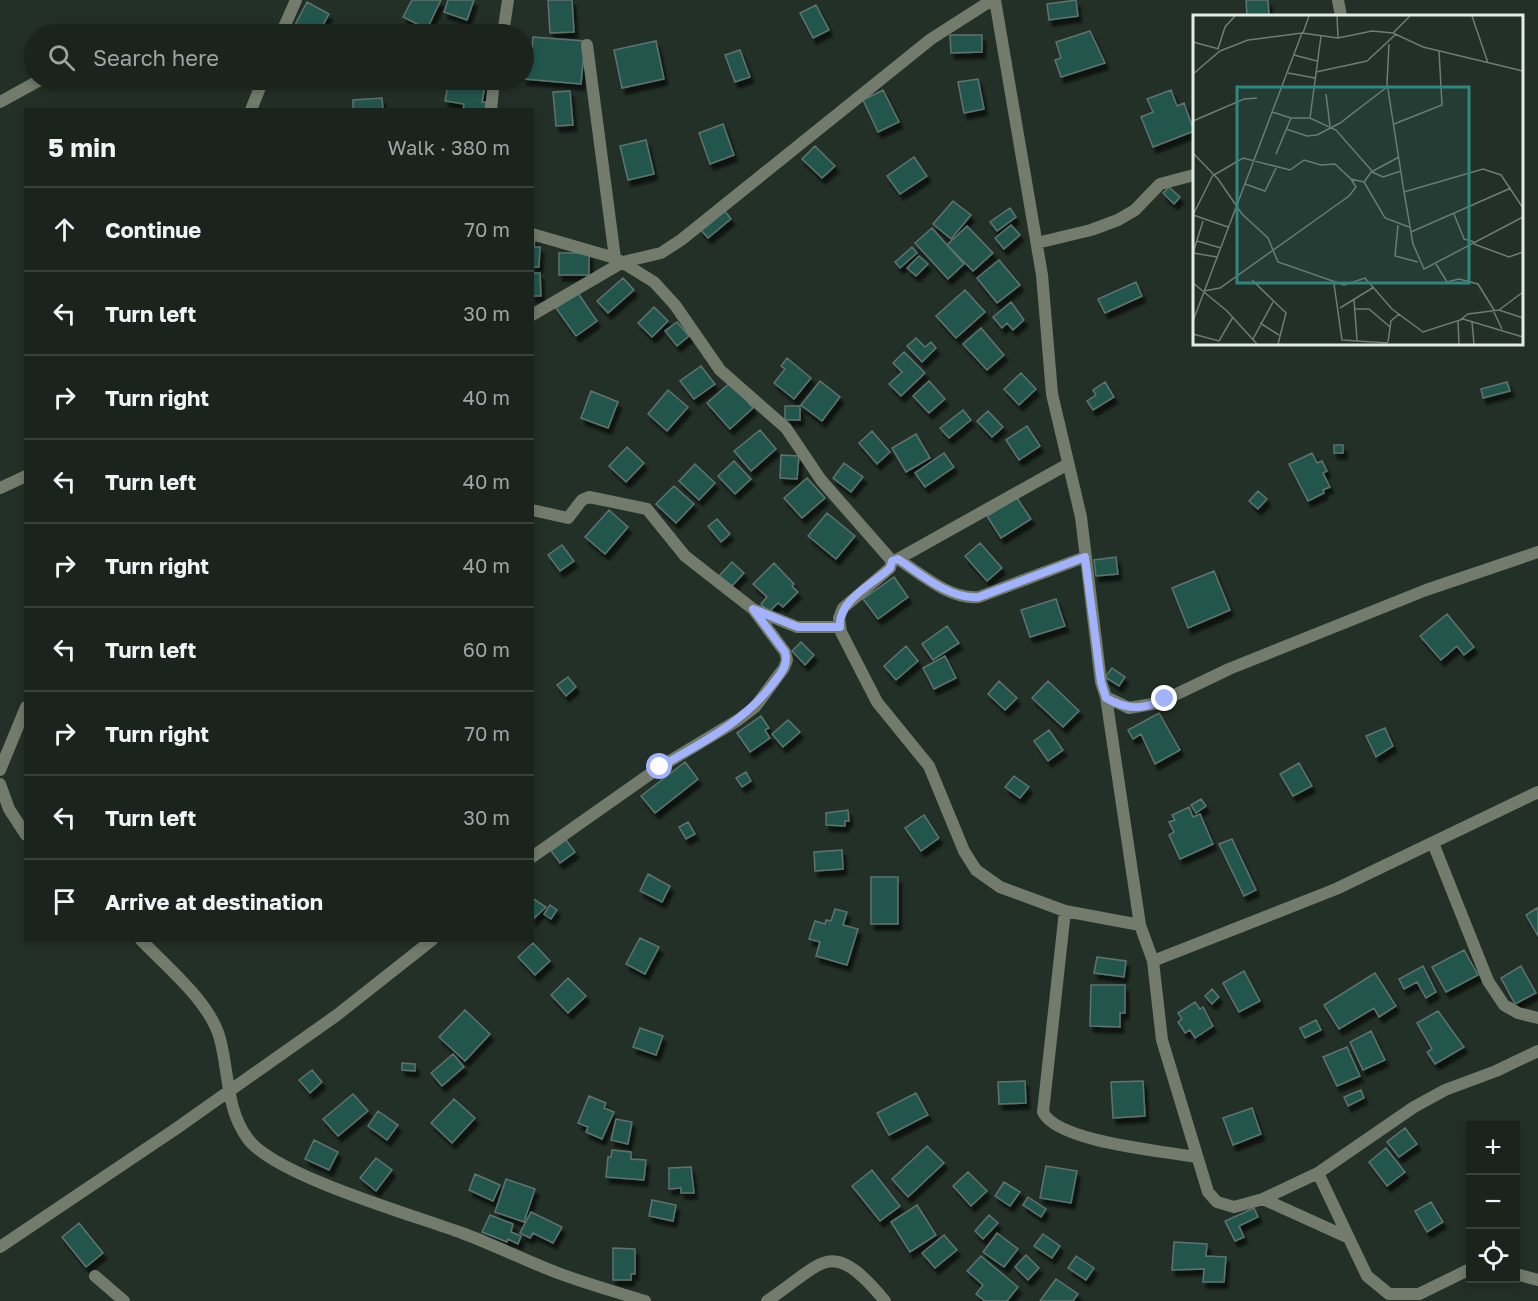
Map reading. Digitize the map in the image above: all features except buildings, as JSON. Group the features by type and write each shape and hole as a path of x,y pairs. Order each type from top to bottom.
{"street":[{"path":"285,24 296,0"},
{"path":"504,24 508,0"},
{"path":"534,314 619,260 661,253 681,240 931,39 994,0 1037,243 1052,394 1081,517 1101,682 1106,698 1140,925 1153,961 1162,1040 1208,1192 1217,1202 1234,1207 1263,1198 1318,1173 1414,1107 1445,1090 1538,1051"},
{"path":"1338,0 1341,15"},
{"path":"587,45 619,260"},
{"path":"0,102 24,89"},
{"path":"252,108 259,90"},
{"path":"491,108 493,90"},
{"path":"1037,243 1091,230 1118,220 1135,210 1160,184 1193,175"},
{"path":"534,235 619,260 654,282 675,304 720,370 786,428 821,480 895,560 931,581 968,598 979,597 1085,557"},
{"path":"1068,464 895,560 890,568 843,608 839,618 840,627 877,702 930,766 964,851 976,870 1000,887 1065,911 1140,925"},
{"path":"0,488 24,477"},
{"path":"534,511 556,518 568,518 582,500 589,497 647,509 685,556 753,609 785,652 787,660 784,668 755,707 738,720 660,767 534,856"},
{"path":"1106,698 1129,708 1158,703 1230,669 1426,590 1538,552"},
{"path":"753,609 798,627 840,627"},
{"path":"0,770 24,712"},
{"path":"0,784 9,809 24,832"},
{"path":"1153,961 1336,889 1538,792"},
{"path":"1432,843 1488,981 1504,1005 1518,1013 1538,1018"},
{"path":"1065,911 1043,1112 1047,1121 1063,1131 1105,1142 1196,1157"},
{"path":"143,942 200,1002 212,1018 220,1038 234,1113 248,1139 270,1160 341,1190 504,1249 558,1273 639,1300"},
{"path":"0,1247 167,1135 229,1089 338,1015 429,942"},
{"path":"1318,1173 1366,1276 1389,1294 1419,1294 1466,1271"},
{"path":"1263,1198 1347,1237"},
{"path":"767,1301 800,1279 812,1266 823,1261 836,1260 866,1279 885,1301"},
{"path":"1520,1275 1538,1280"},
{"path":"95,1276 124,1301"}],"route":[{"path":"660,767 738,720 755,707 784,668 787,660 785,652 753,609 776,621 798,627 840,627 839,618 843,608 890,568 892,561 898,559 931,581 957,595 968,598 979,597 1085,557 1101,682 1106,698 1129,708 1142,707 1165,699"}]}
